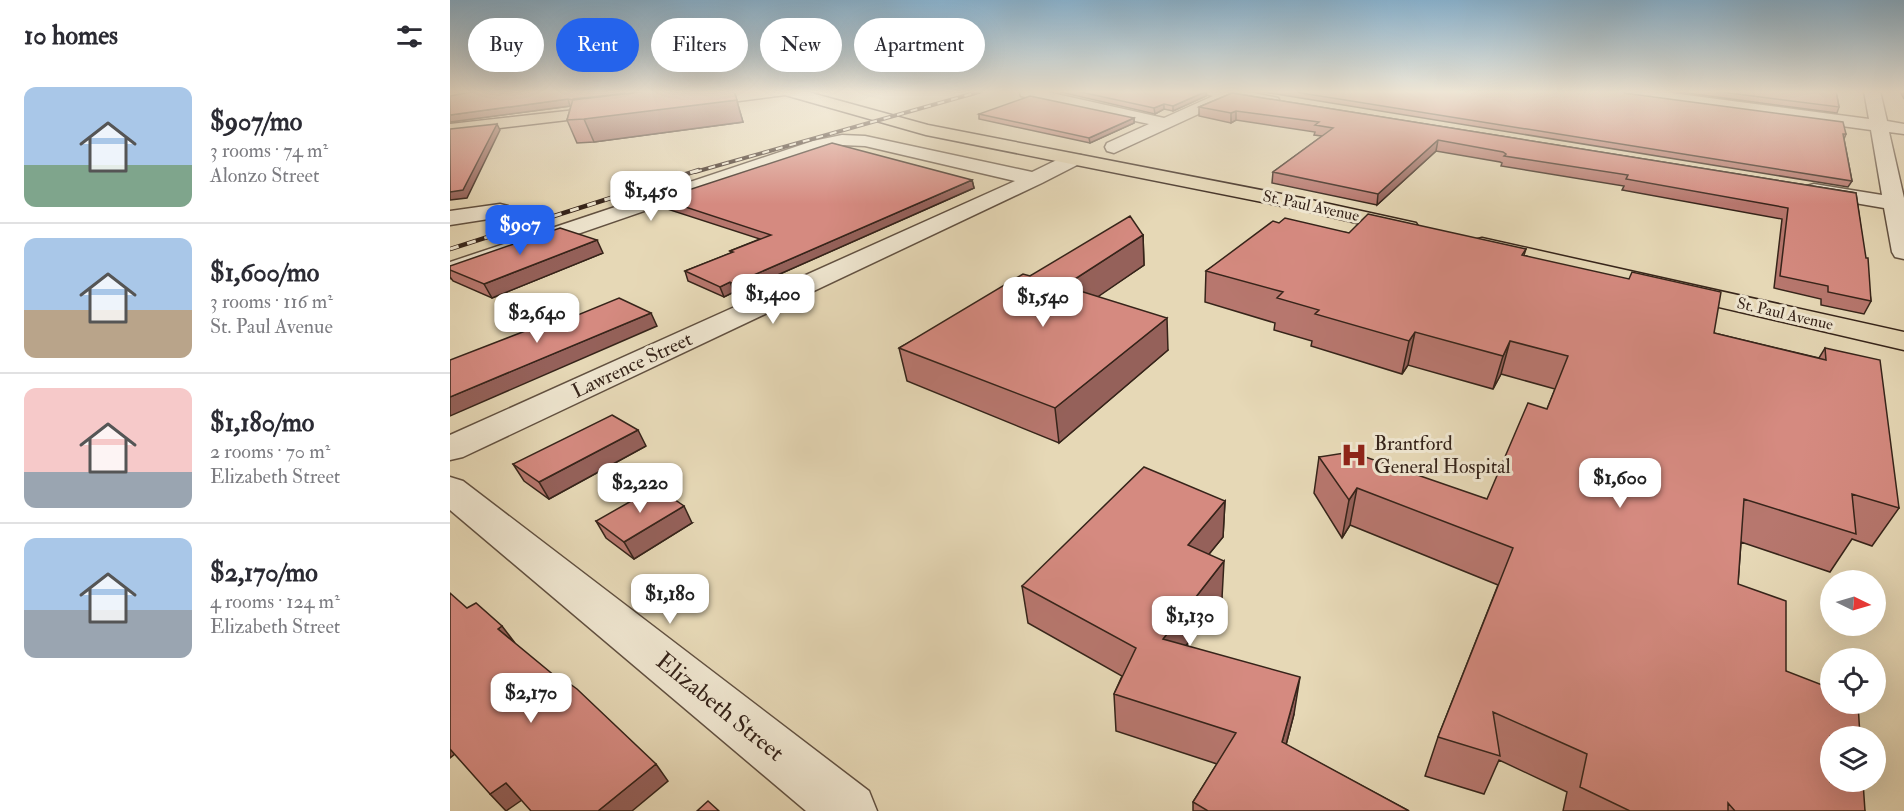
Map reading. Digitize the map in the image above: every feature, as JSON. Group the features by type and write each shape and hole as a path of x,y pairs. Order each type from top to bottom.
{"main road":[{"name":"St. Paul Avenue","path":"922,129 1302,204 1428,232"},
{"name":"St. Paul Avenue","path":"1463,240 1904,341"}],"street":[{"path":"1114,147 1153,129"},
{"path":"1879,129 1899,204 1904,252"},
{"path":"450,270 808,149 842,140 865,141 1035,179"},
{"name":"Lawrence Street","path":"450,449 1074,159"},
{"path":"1801,188 1899,204"},
{"path":"450,218 500,211"},
{"name":"Elizabeth Street","path":"450,490 849,811"}],"building":[{"path":"450,129 495,129 463,190 450,192"},
{"path":"1047,129 1110,129 1089,138"},
{"path":"1332,129 1456,129 1856,193 1866,258 1868,258 1871,301 1828,292 1828,286 1780,276 1788,208 1626,179 1628,175 1504,156 1506,154 1503,152 1438,140 1378,194 1273,172"},
{"path":"1526,129 1845,129 1846,134 1843,134 1852,181"},
{"path":"832,143 972,180 733,284 730,282 720,287 685,271 771,235 661,199"},
{"path":"1368,214 1526,249 1522,255 1629,279 1632,272 1721,292 1714,333 1826,360 1825,348 1880,360 1899,508 1852,494 1856,534 1744,499 1738,584 1786,601 1786,671 1820,684 1820,714 1859,714 1859,726 1820,726 1820,792 1864,792 1865,811 1735,811 1728,803 1728,811 1630,811 1580,787 1587,754 1493,712 1500,756 1438,737 1513,548 1357,488 1349,500 1319,457 1351,452 1487,499 1528,403 1547,409 1568,356 1510,341 1503,356 1415,332 1409,341 1315,314 1319,310 1277,298 1283,292 1206,271 1273,221 1279,223 1285,218 1349,233"},
{"path":"1130,216 1143,235 1064,286 1167,318 1055,408 899,348 1023,274 1030,276"},
{"path":"560,228 597,240 484,284 450,270 450,266"},
{"path":"619,298 651,313 450,397 450,360 551,321 556,324"},
{"path":"612,415 638,430 539,482 513,464"},
{"path":"1144,467 1225,501 1188,545 1224,561 1163,639 1300,677 1282,742 1409,811 1208,811 1193,802 1236,733 1114,694 1136,648 1022,586"},
{"path":"656,487 684,506 624,542 596,521"},
{"path":"450,593 467,608 476,603 502,626 498,629 561,681 563,679 577,689 656,764 598,811 531,811 506,783 490,794 450,749"},
{"path":"708,801 719,811 697,811"}],"railway":[{"path":"695,172 848,129"},
{"path":"450,249 699,170"}],"place":[{"name":"Brantford General Hospital","path":"1354,455"}]}
